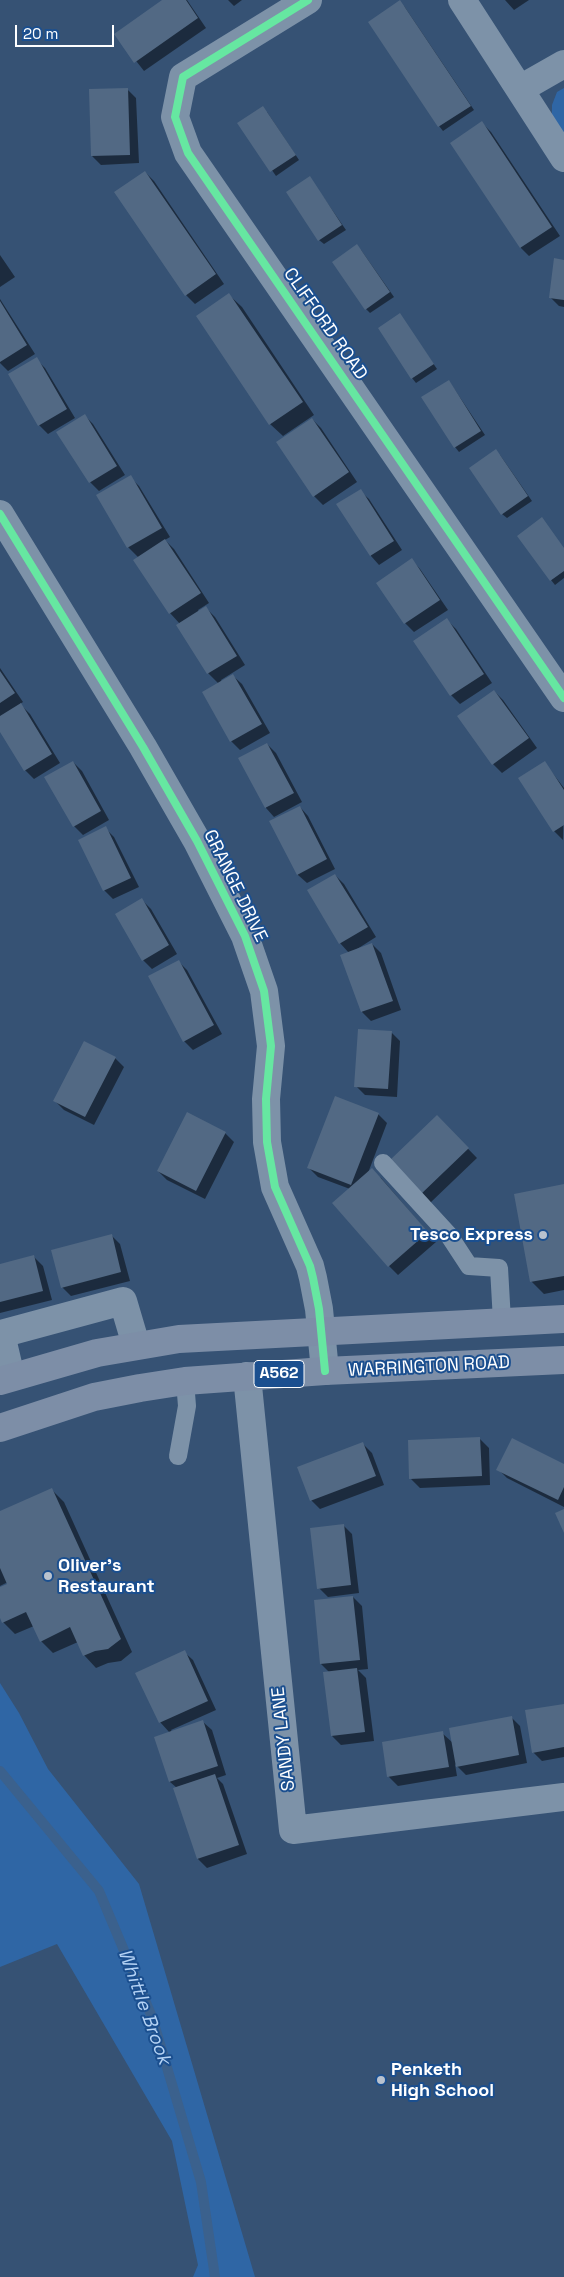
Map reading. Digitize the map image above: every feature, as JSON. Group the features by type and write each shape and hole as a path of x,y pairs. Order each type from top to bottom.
{"main road":[{"name":"A562","path":"6,1379 78,1358 136,1345 179,1339 321,1330 564,1319"},
{"name":"WARRINGTON ROAD","path":"1,1426 94,1397 185,1381 325,1371 564,1360"}],"street":[{"name":"CLIFFORD ROAD","path":"308,0 183,77 174,117 188,153 564,698"},
{"path":"462,0 564,158"},
{"path":"520,89 564,64"},
{"name":"GRANGE DRIVE","path":"0,514 143,747 197,841 245,936 264,991 271,1046 266,1099 267,1142 275,1187 310,1266 317,1294 325,1371"},
{"path":"6,1379 2,1334 123,1301 136,1345"},
{"name":"SANDY LANE","path":"247,1376 293,1830 564,1797"}],"lane":[{"path":"383,1163 448,1234 469,1266 499,1268 502,1321"},
{"path":"178,1456 187,1406 185,1381"}],"shaded area":[{"path":"564,88 564,145 552,120 552,105 557,92"},
{"path":"0,1683 19,1713 48,1769 139,1884 255,2277 193,2277 198,2265 172,2141 57,1944 0,1967"}],"building":[{"path":"162,0 186,0 198,18 134,63 114,34"},
{"path":"400,0 471,106 438,127 368,22"},
{"path":"128,88 130,155 91,156 89,89"},
{"path":"263,106 296,155 270,172 237,123"},
{"path":"482,121 552,227 520,248 450,143"},
{"path":"145,171 216,274 185,296 114,192"},
{"path":"310,176 342,225 318,241 286,192"},
{"path":"357,244 390,292 365,310 332,262"},
{"path":"554,258 564,260 564,300 549,298"},
{"path":"229,293 303,402 269,425 196,316"},
{"path":"0,301 27,345 0,362"},
{"path":"400,313 434,364 411,379 378,328"},
{"path":"37,357 67,409 38,426 8,374"},
{"path":"449,380 481,431 454,448 421,397"},
{"path":"85,414 117,466 89,483 56,432"},
{"path":"312,418 349,472 313,497 276,442"},
{"path":"496,449 528,496 501,515 469,468"},
{"path":"131,475 162,528 127,548 96,495"},
{"path":"361,489 394,541 370,556 336,504"},
{"path":"542,517 564,548 564,571 550,581 517,536"},
{"path":"165,539 201,593 169,614 133,560"},
{"path":"412,558 440,600 404,624 376,583"},
{"path":"206,606 237,656 207,674 176,625"},
{"path":"447,618 484,674 450,696 413,641"},
{"path":"0,671 15,693 0,703"},
{"path":"233,674 262,724 230,742 202,692"},
{"path":"494,690 529,738 492,765 457,716"},
{"path":"21,703 52,754 24,771 0,732 0,716"},
{"path":"267,743 294,793 265,808 238,758"},
{"path":"73,761 101,811 73,827 44,777"},
{"path":"545,761 564,790 564,825 553,832 518,778"},
{"path":"300,806 327,859 297,875 269,821"},
{"path":"106,826 131,878 103,891 78,840"},
{"path":"335,874 368,927 339,944 307,890"},
{"path":"142,898 169,945 142,961 115,914"},
{"path":"372,943 393,1001 361,1012 340,955"},
{"path":"179,960 214,1025 183,1042 148,976"},
{"path":"358,1029 392,1031 388,1089 354,1087"},
{"path":"84,1041 116,1057 85,1117 53,1101"},
{"path":"335,1096 379,1113 351,1185 307,1168"},
{"path":"187,1112 226,1132 196,1191 157,1171"},
{"path":"437,1115 469,1148 420,1195 389,1161"},
{"path":"372,1168 428,1232 388,1267 332,1203"},
{"name":"Tesco Express","path":"564,1184 564,1276 530,1282 514,1194"},
{"path":"112,1234 121,1272 61,1288 51,1250"},
{"path":"34,1255 43,1291 0,1302 0,1264"},
{"path":"480,1437 482,1476 409,1479 408,1440"},
{"path":"512,1438 564,1464 564,1487 558,1500 496,1470"},
{"path":"363,1442 376,1476 310,1501 297,1467"},
{"name":"Oliver's Restaurant","path":"52,1488 121,1639 108,1649 95,1651 83,1656 70,1627 40,1642 26,1612 2,1623 0,1618 0,1587 7,1584 0,1568 0,1511"},
{"path":"564,1509 564,1533 555,1513"},
{"path":"344,1524 351,1585 317,1589 310,1528"},
{"path":"353,1596 360,1660 320,1664 314,1600"},
{"path":"185,1650 208,1701 159,1723 135,1673"},
{"path":"357,1668 365,1732 331,1736 323,1672"},
{"path":"564,1704 564,1747 532,1753 525,1710"},
{"path":"512,1716 519,1755 456,1767 449,1728"},
{"path":"203,1720 218,1766 169,1782 154,1737"},
{"path":"443,1731 449,1767 387,1777 382,1742"},
{"path":"215,1774 239,1845 197,1859 173,1788"}],"waterway":[{"name":"Whittle Brook","path":"0,1771 99,1891 152,2017 201,2182 215,2277"}],"cycle path":[{"path":"308,0 183,77 175,117 188,153 564,698"},
{"path":"0,514 143,747 197,841 245,936 264,991 271,1046 266,1099 267,1142 275,1187 310,1266 319,1309 325,1371"}],"place":[{"name":"Tesco Express","path":"543,1235"},
{"name":"Oliver's Restaurant","path":"48,1576"},
{"name":"Penketh High School","path":"381,2080"}]}
